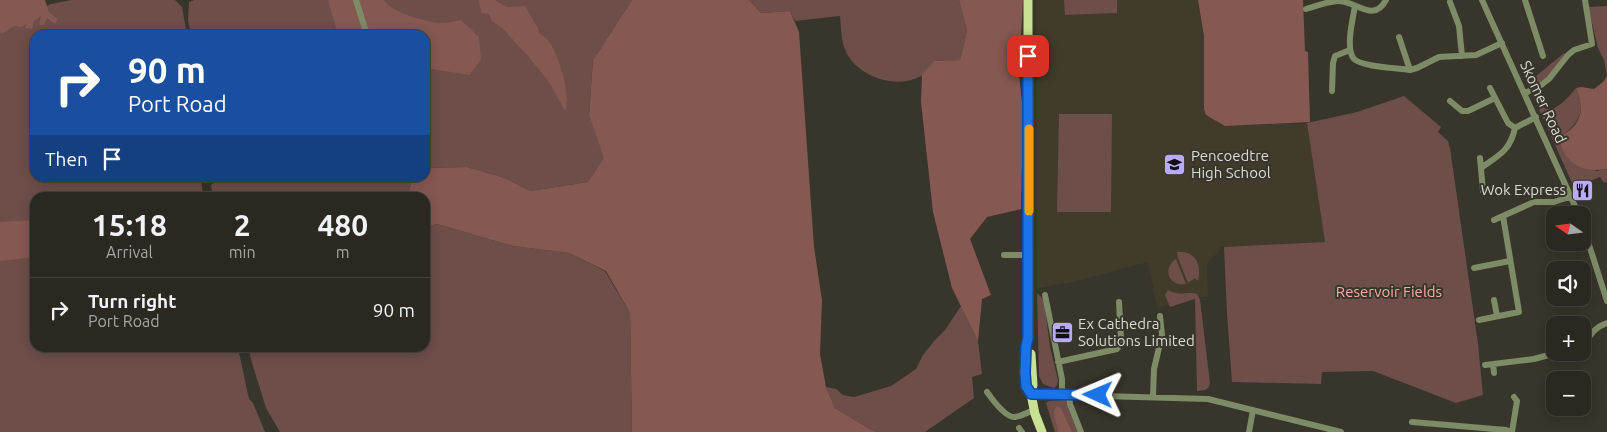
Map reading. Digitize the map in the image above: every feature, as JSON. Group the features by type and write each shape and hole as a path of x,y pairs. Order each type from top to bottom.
{"main road":[{"path":"1028,0 1028,338 1031,347 1033,385 1031,394 1034,410 1042,432"}],"street":[{"path":"356,0 365,30"},
{"path":"1306,9 1337,1 1367,11 1375,11 1382,7 1386,0"},
{"path":"1526,0 1543,56"},
{"path":"1525,93 1540,86 1549,79 1574,50 1592,44 1584,0"},
{"name":"Skomer Road","path":"1485,1 1502,43 1576,206"},
{"path":"1450,2 1459,26 1462,56"},
{"path":"1355,6 1351,26 1350,50 1354,59 1362,64 1410,70 1439,57 1447,55 1476,55 1502,43"},
{"path":"1399,38 1410,70"},
{"path":"1332,91 1335,56 1350,50"},
{"path":"1490,88 1508,123 1515,128"},
{"path":"1450,101 1462,111 1468,111 1495,98"},
{"path":"1481,168 1508,148 1515,128 1536,117"},
{"path":"1480,158 1483,191"},
{"path":"1494,220 1534,202 1554,202 1572,196"},
{"path":"1479,320 1519,312 1503,216"},
{"path":"1591,251 1607,301"},
{"path":"1004,255 1029,255"},
{"path":"1474,268 1510,261"},
{"path":"1045,295 1066,394 1082,432"},
{"path":"1494,300 1496,316"},
{"path":"1058,362 1116,349 1121,339 1119,302"},
{"path":"1154,396 1154,369 1162,335 1160,316"},
{"path":"1591,333 1598,326 1607,323"},
{"path":"1485,365 1546,356"},
{"path":"1493,364 1494,372"},
{"path":"987,392 1010,417 1034,410"},
{"path":"1031,394 1208,399 1329,431 1341,432"},
{"path":"1412,422 1469,426 1511,432 1517,401 1514,397"},
{"path":"1249,432 1253,410"},
{"path":"1419,432 1420,423"}],"shaded area":[{"path":"0,0 45,0 49,12 58,19 55,24 47,18 44,25 39,25 41,16 34,21 32,29 25,28 27,23 22,27 14,26 3,33 0,32"},
{"path":"328,0 384,0 401,13 419,19 441,23 461,20 479,37 481,59 470,75 430,69 430,30 337,30"},
{"path":"478,0 495,0 507,7 525,6 539,33 549,42 554,50 566,86 565,111 549,82 502,28 492,21 489,14 482,13"},
{"path":"632,0 749,0 761,13 790,11 799,32 814,247 822,300 820,354 826,387 835,408 875,432 632,432 630,313 606,271 569,253 513,246 437,224 430,226 430,192 409,192 411,182 430,182 430,168 467,167 505,178 530,191 588,182 604,158 589,115 593,60"},
{"path":"959,0 1023,0 1019,73 1023,113 1021,209 987,217 970,239 991,295 982,299 978,341 952,288 933,212 921,102 922,75 934,61 960,60 967,31"},
{"name":"Pencoedtre High School","path":"1036,0 1198,0 1204,36 1204,109 1225,126 1307,123 1325,242 1220,247 1219,251 1207,263 1208,297 1197,297 1157,308 1148,262 1073,282 1037,288"},
{"path":"1198,0 1303,0 1305,51 1308,52 1310,122 1225,126 1206,115 1204,109 1204,36"},
{"path":"1607,76 1607,169 1590,170 1571,161 1562,148 1559,139 1572,128 1579,117 1580,102 1576,88 1594,89"},
{"path":"30,220 30,258 0,261 0,222"},
{"path":"1057,406 1061,408 1072,432 1058,432 1054,416"}],"green space":[{"path":"71,0 175,0 182,7 186,30 30,30 30,182 201,182 202,192 30,192 30,352 239,352 249,399 253,403 265,432 0,432 0,27 51,4"},
{"path":"194,0 632,0 593,60 589,115 605,158 588,182 530,191 505,178 467,167 430,168 430,30 190,30 188,21 189,2"},
{"path":"749,0 959,0 967,31 960,60 934,61 921,76 899,82 888,81 876,78 865,72 849,57 843,43 840,16 795,21 790,11 761,13"},
{"path":"1064,0 1117,0 1117,13 1065,15"},
{"path":"1607,6 1607,76 1604,60 1598,48 1589,7"},
{"path":"1564,53 1550,75 1540,82 1529,85 1529,82"},
{"path":"1576,88 1581,109 1580,114 1574,125 1563,135 1596,171 1607,169 1607,182 1604,183 1600,177 1577,186 1572,183 1534,98 1536,92 1543,107 1552,109 1561,104"},
{"name":"Reservoir Fields","path":"1404,96 1441,127 1438,132 1448,141 1450,148 1478,344 1483,395 1456,403 1373,371 1322,372 1321,384 1232,382 1224,247 1325,242 1307,123 1357,112"},
{"path":"1059,114 1112,114 1111,212 1057,212"},
{"path":"214,182 411,182 409,192 212,192 211,185"},
{"path":"437,224 513,246 569,253 605,271 630,313 632,432 280,432 266,408 249,352 430,352 430,226"},
{"path":"1177,252 1189,254 1196,260 1199,270 1198,281 1195,278 1188,283"},
{"path":"1176,259 1186,284 1175,283 1169,276 1169,267"},
{"path":"1168,290 1180,294 1197,294 1200,300 1210,383 1209,387 1205,390 1197,391 1195,299 1170,307 1165,295"},
{"path":"1037,293 1044,300 1050,347 1058,380 1054,388 1043,384 1039,376"},
{"path":"961,306 978,341 982,374 972,377 974,398 925,432 875,432 835,408 826,387 836,389 843,395 854,397 891,386 916,369 923,355 945,330"},
{"path":"1067,400 1079,432 1055,432 1046,403 1049,401"}],"slow traffic":[{"path":"1029,129 1029,211"}],"place":[{"name":"Pencoedtre High School","path":"1175,165"},
{"name":"Wok Express","path":"1582,190"},
{"name":"Ex Cathedra Solutions Limited","path":"1062,333"}],"route":[{"path":"1028,56 1029,278 1026,386 1031,394 1098,395"}]}
